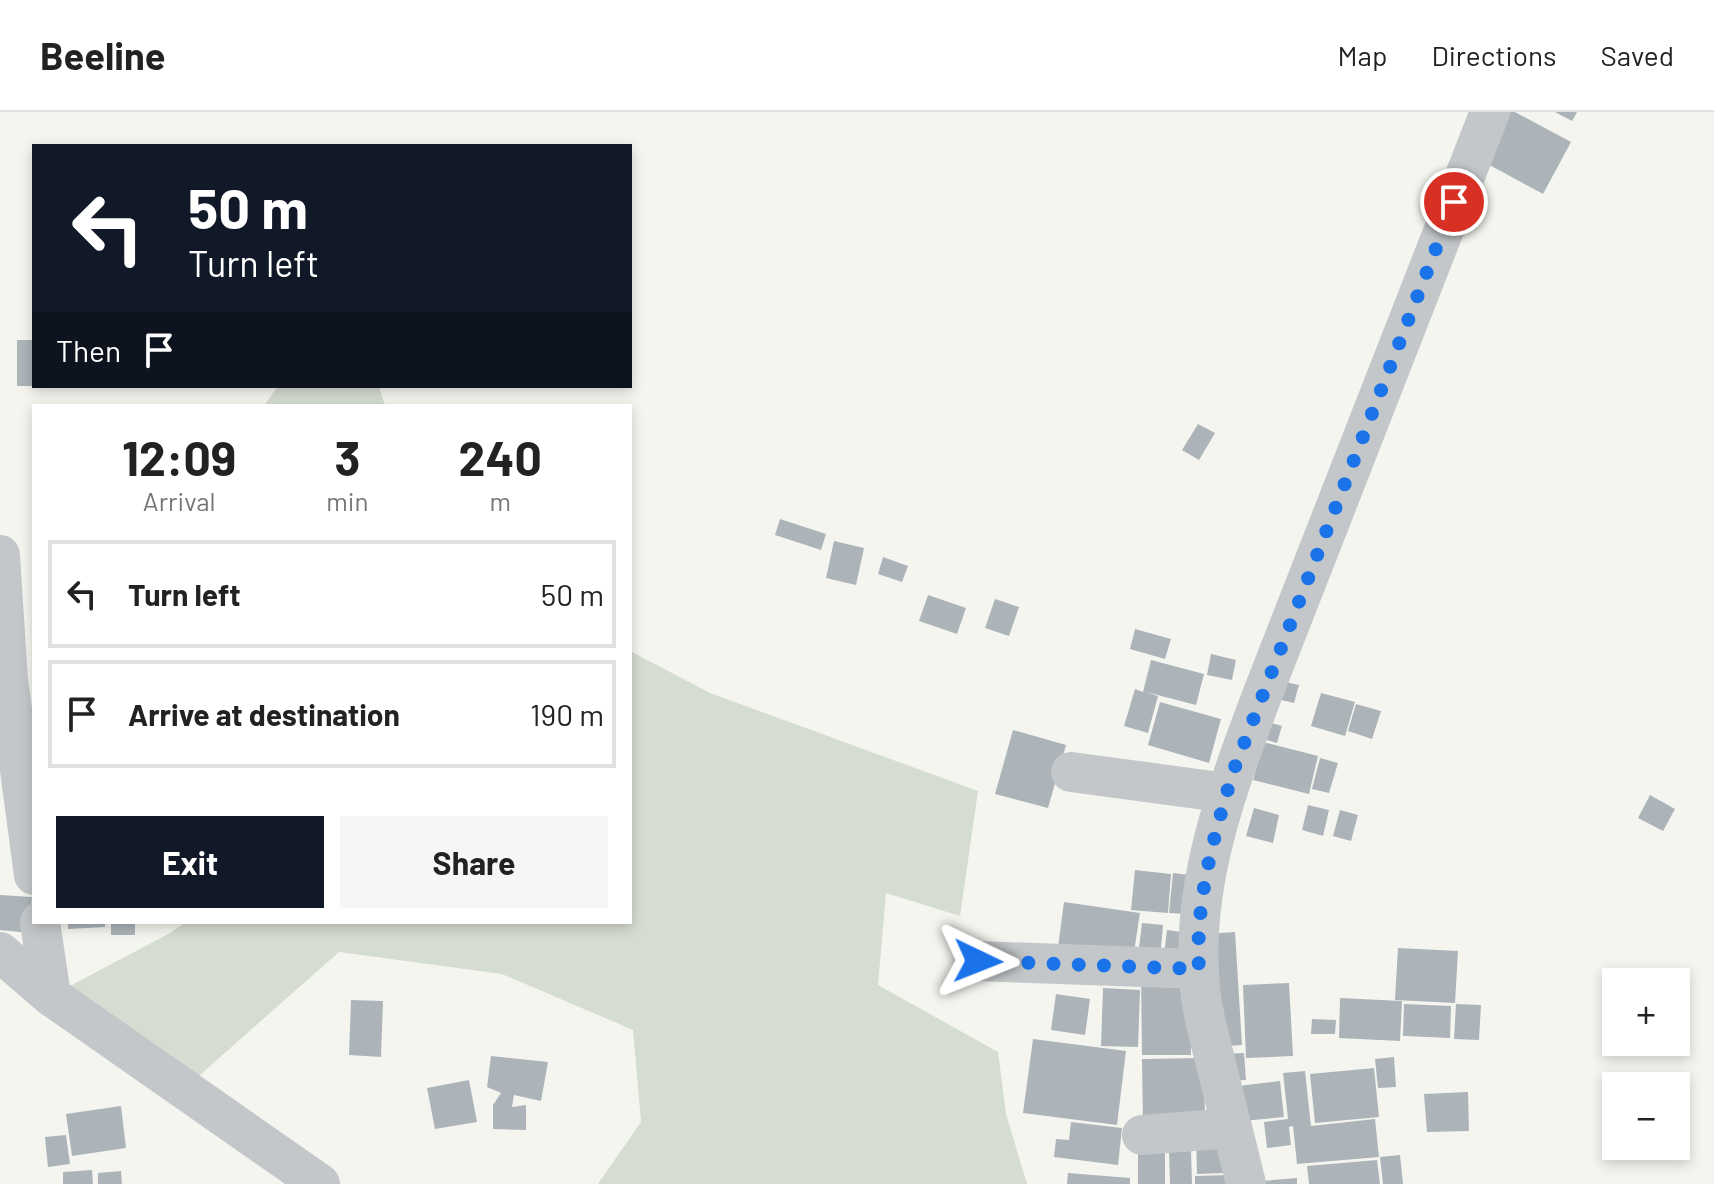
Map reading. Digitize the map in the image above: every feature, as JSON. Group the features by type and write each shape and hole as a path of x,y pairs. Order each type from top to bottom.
{"street":[{"path":"1246,1184 1206,1024 1199,969 1201,909 1208,862 1227,793 1365,429 1490,112"},
{"path":"0,555 8,680 31,832"},
{"path":"1071,772 1227,793"},
{"path":"40,924 51,996"},
{"path":"0,952 51,996 320,1184"},
{"path":"978,961 1199,969"},
{"path":"1142,1135 1232,1128"}],"shaded area":[{"path":"277,388 380,388 384,404 265,404"},
{"path":"632,652 710,693 978,791 960,916 886,893 878,985 998,1052 1006,1114 1027,1184 598,1184 641,1122 633,1030 502,974 339,952 184,1089 51,996 183,924 632,924"}],"building":[{"path":"1508,112 1515,112 1571,142 1543,194 1482,161"},
{"path":"1555,112 1577,112 1572,121"},
{"path":"17,340 32,340 32,386 17,386"},
{"path":"1198,424 1215,433 1199,460 1182,450"},
{"path":"780,519 826,534 821,550 775,535"},
{"path":"834,541 864,548 856,585 826,578"},
{"path":"883,557 908,566 902,582 878,574"},
{"path":"928,595 966,608 957,634 919,621"},
{"path":"995,599 1019,607 1009,636 985,628"},
{"path":"1135,629 1171,639 1165,659 1130,649"},
{"path":"1211,654 1236,660 1232,680 1207,675"},
{"path":"1151,660 1204,674 1196,705 1146,692 1158,696 1148,733 1124,726 1135,689 1143,692"},
{"path":"1281,681 1299,685 1294,703 1277,699"},
{"path":"1321,693 1355,702 1345,736 1311,726"},
{"path":"1160,702 1221,719 1209,763 1148,745"},
{"path":"1356,704 1381,711 1372,739 1348,731"},
{"path":"1261,720 1282,726 1277,743 1256,737"},
{"path":"1013,730 1066,745 1048,808 995,794"},
{"path":"1263,742 1318,756 1309,794 1253,780"},
{"path":"1320,758 1338,763 1329,793 1312,789"},
{"path":"1650,795 1675,809 1663,831 1638,818"},
{"path":"1308,805 1329,810 1323,836 1302,830"},
{"path":"1254,808 1279,815 1273,843 1246,836"},
{"path":"1340,810 1358,815 1351,841 1333,836"},
{"path":"1135,870 1171,874 1168,913 1131,910"},
{"path":"1173,873 1190,875 1186,914 1169,913"},
{"path":"0,895 32,897 29,933 0,930"},
{"path":"1064,902 1140,913 1132,965 1057,955"},
{"path":"1142,923 1163,925 1160,958 1138,956"},
{"path":"68,924 105,924 105,927 68,929"},
{"path":"111,924 135,924 135,935 111,935"},
{"path":"1167,930 1188,933 1185,958 1164,955"},
{"path":"1235,932 1242,1045 1213,1047 1206,934"},
{"path":"1398,948 1458,951 1455,1003 1395,1000"},
{"path":"1141,972 1190,972 1191,1055 1142,1055"},
{"path":"1289,983 1293,1056 1246,1058 1243,985"},
{"path":"1103,988 1140,990 1138,1047 1101,1046"},
{"path":"1056,994 1090,999 1085,1035 1051,1030"},
{"path":"1340,998 1402,1001 1400,1041 1339,1038"},
{"path":"351,1000 383,1001 381,1057 349,1055"},
{"path":"1404,1004 1451,1006 1450,1038 1403,1036"},
{"path":"1456,1004 1481,1005 1479,1040 1454,1039"},
{"path":"1312,1019 1336,1020 1335,1034 1311,1034"},
{"path":"1033,1039 1126,1051 1117,1125 1023,1113"},
{"path":"1244,1053 1246,1080 1223,1081 1222,1054"},
{"path":"491,1056 548,1062 541,1101 514,1095 512,1107 526,1105 526,1130 493,1129 493,1105 501,1093 487,1087"},
{"path":"1394,1057 1396,1087 1378,1088 1375,1059"},
{"path":"1204,1058 1205,1129 1143,1129 1142,1059"},
{"path":"1374,1068 1379,1117 1315,1123 1310,1074"},
{"path":"1305,1071 1311,1126 1375,1119 1379,1157 1297,1164 1293,1126 1289,1127 1291,1145 1267,1148 1264,1122 1288,1119 1283,1073"},
{"path":"469,1080 477,1122 435,1129 427,1088"},
{"path":"1280,1081 1284,1117 1242,1121 1238,1086"},
{"path":"1468,1092 1469,1131 1427,1132 1424,1094"},
{"path":"121,1106 126,1148 72,1156 66,1114"},
{"path":"1071,1122 1122,1128 1118,1165 1054,1157 1056,1139 1069,1140"},
{"path":"66,1135 70,1164 48,1167 45,1137"},
{"path":"1225,1135 1226,1173 1197,1174 1196,1136"},
{"path":"1165,1151 1165,1184 1138,1184 1138,1152"},
{"path":"1191,1151 1192,1184 1170,1184 1169,1152"},
{"path":"1400,1155 1403,1184 1383,1184 1380,1157"},
{"path":"1377,1160 1380,1184 1309,1184 1307,1166"},
{"path":"92,1170 93,1184 63,1184 63,1172"},
{"path":"121,1171 122,1184 98,1184 98,1173"},
{"path":"1068,1173 1130,1178 1130,1184 1067,1184"},
{"path":"1229,1175 1230,1184 1195,1184 1195,1176"},
{"path":"1297,1178 1297,1184 1250,1184 1250,1182"}],"route":[{"path":"978,961 1199,969 1201,909 1208,862 1233,772 1454,202"}]}
